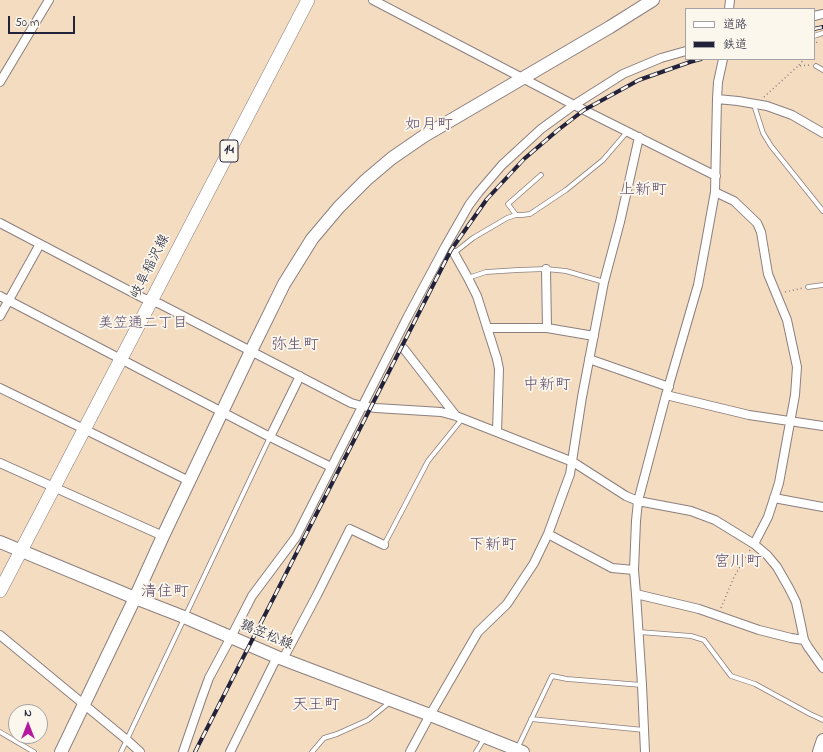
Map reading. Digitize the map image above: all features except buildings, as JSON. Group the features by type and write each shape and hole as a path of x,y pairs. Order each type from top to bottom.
{"main road":[{"name":"岐阜稲沢線","path":"0,591 308,0"}],"street":[{"path":"0,82 49,0"},
{"path":"373,0 574,105 716,176"},
{"path":"61,752 251,351 284,284 312,240 339,207 366,180 392,158 424,136 610,28 653,0"},
{"path":"183,752 204,692 230,637 252,596 296,536 441,254 469,205 502,165 541,129 574,105 623,74 661,58 685,51"},
{"path":"645,752 639,632 634,570 638,501 698,285 715,192 718,82 723,60"},
{"path":"717,100 738,101 767,106 792,115 823,133"},
{"path":"410,752 478,632 507,604 534,563 548,534 573,462 582,397 604,282 620,222 639,138"},
{"path":"715,192 734,202 757,223 768,274 787,320 797,367 795,395 779,483 768,517 754,544"},
{"path":"0,223 143,298 160,304 351,403 376,408 442,412 459,417 573,462 626,496 638,501 691,511 715,520 754,544 767,555 777,567 796,602 804,640 823,668"},
{"path":"0,316 40,244"},
{"path":"454,253 477,296 497,359 499,369 497,432"},
{"path":"546,269 547,328"},
{"path":"0,296 270,437 331,467"},
{"path":"487,328 547,328 594,336"},
{"path":"404,350 459,417"},
{"path":"589,359 668,391 748,415 823,426"},
{"path":"270,437 300,376"},
{"path":"0,388 189,481"},
{"path":"0,463 163,536"},
{"path":"774,498 823,507"},
{"path":"230,752 280,658 317,595 350,529 384,545"},
{"path":"548,534 612,568 634,570"},
{"name":"鶉笠松線","path":"0,542 280,658 520,751"},
{"path":"636,594 699,609 759,630 804,640"},
{"path":"0,635 140,752"},
{"path":"819,752 823,740"}],"lane":[{"path":"816,66 823,70"},
{"path":"758,105 755,108 763,133 771,146 823,211"},
{"path":"454,253 473,238 507,218 516,215 530,214 566,190 603,160 627,131"},
{"path":"516,215 508,204 541,175"},
{"path":"468,278 486,272 546,269 566,271 604,282"},
{"path":"808,287 823,284"},
{"path":"384,545 428,461 459,417"},
{"path":"121,752 270,437"},
{"path":"639,632 691,636 704,640 731,676 755,684 823,720"},
{"path":"520,751 531,719 552,676 567,680 642,685"},
{"path":"312,752 324,738 337,734 368,720 392,701"},
{"path":"531,719 644,730"},
{"path":"0,732 34,752"},
{"path":"476,752 485,737"}],"path":[{"path":"758,105 803,60"},
{"path":"798,66 816,66"},
{"path":"776,294 808,287"},
{"path":"718,616 734,577 754,544"}],"railway":[{"path":"815,29 823,27"},
{"path":"195,752 451,250 487,199 524,159 584,110 639,80 697,60"}],"district":[{"name":"如月町","path":"429,126"},
{"name":"上新町","path":"643,191"},
{"name":"美笠通二丁目","path":"143,325"},
{"name":"弥生町","path":"295,346"},
{"name":"中新町","path":"547,386"},
{"name":"下新町","path":"493,546"},
{"name":"宮川町","path":"738,563"},
{"name":"清住町","path":"165,593"},
{"name":"天王町","path":"316,706"}]}
